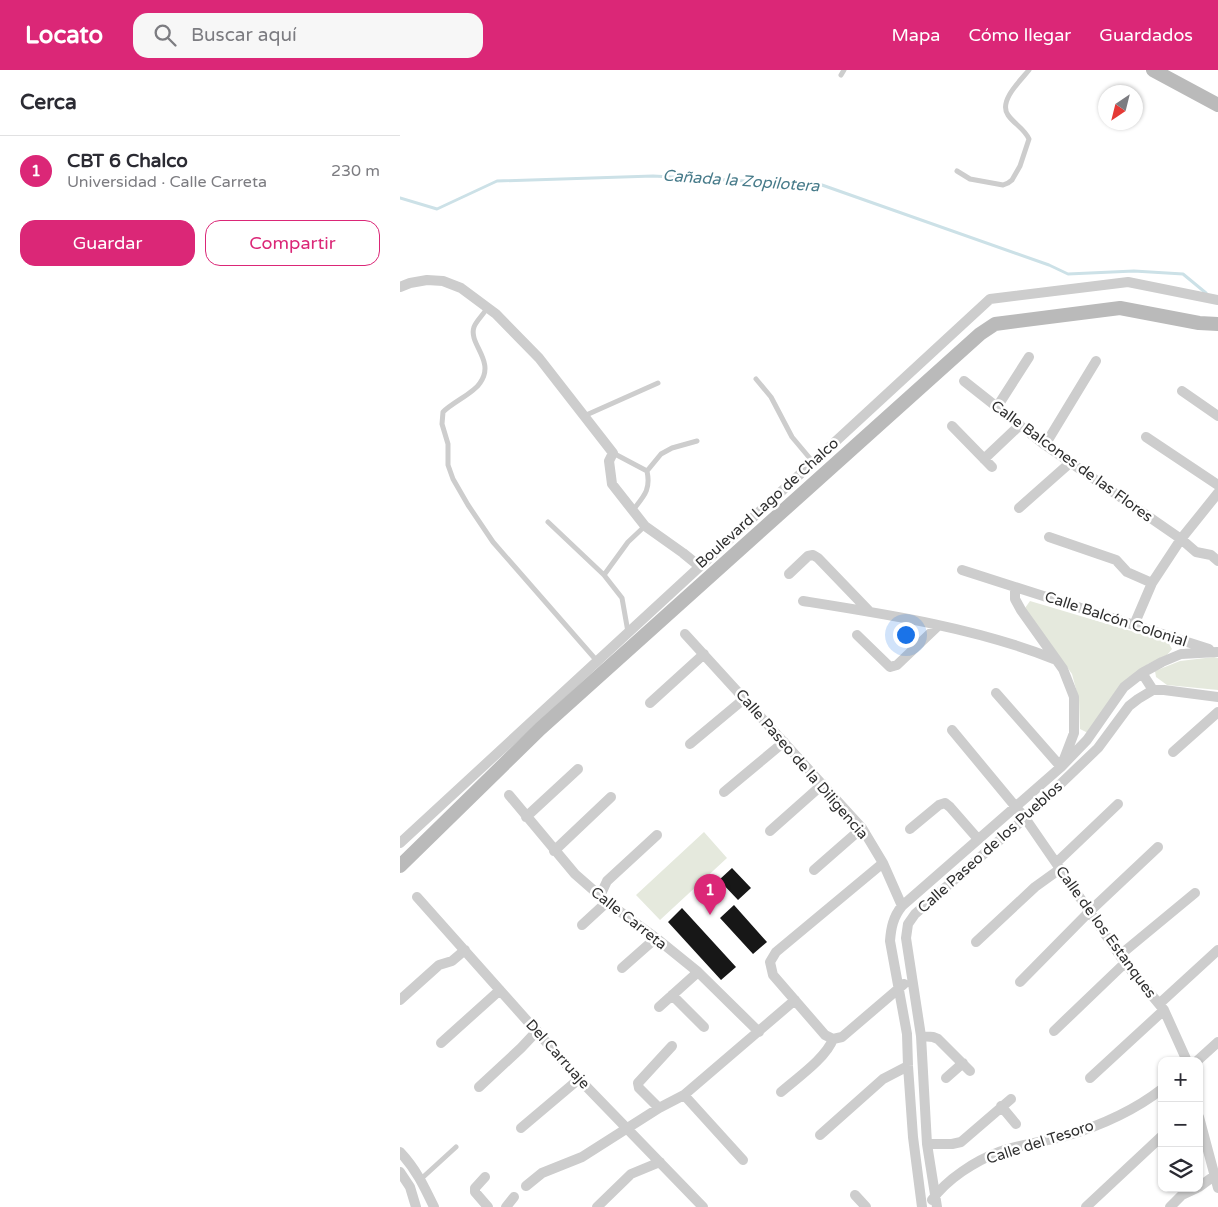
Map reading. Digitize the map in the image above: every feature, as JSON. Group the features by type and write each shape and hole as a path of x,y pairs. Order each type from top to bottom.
{"main road":[{"path":"1153,70 1218,105"},
{"name":"Boulevard Lago de Chalco","path":"400,866 540,728 973,340 995,324 1120,308 1199,323 1218,324"}],"street":[{"path":"400,287 427,280 443,281 461,288 496,314 539,358 613,453 609,461 612,484 645,526 699,566"},
{"path":"400,843 990,299 1128,282 1218,300"},
{"path":"997,407 1030,357"},
{"path":"1045,445 1096,361"},
{"name":"Calle Balcones de las Flores","path":"964,380 1045,445 1181,539 1196,552 1211,555 1218,561"},
{"path":"1182,391 1218,416"},
{"path":"984,459 1020,425"},
{"path":"952,426 992,467"},
{"path":"1146,437 1218,486"},
{"path":"1019,508 1071,462"},
{"path":"1134,625 1152,583 1181,539 1218,493"},
{"path":"1050,536 1116,560 1127,572 1152,583"},
{"path":"789,574 808,556 813,555 869,611"},
{"name":"Calle Balcón Colonial","path":"962,570 1217,652"},
{"name":"Calle Balcón Colonial","path":"1015,587 1016,599 1020,610 1063,669 1074,697 1074,733 1061,766"},
{"path":"802,601 869,611 1020,645 1055,660"},
{"path":"857,634 890,667 897,665 938,626"},
{"name":"Calle Paseo de la Diligencia","path":"685,634 862,828 883,863 902,906"},
{"name":"Calle Paseo de los Pueblos","path":"902,906 1061,766 1087,740 1124,687 1142,673 1181,654 1217,652"},
{"path":"650,703 704,654"},
{"path":"1142,673 1153,690 1218,697"},
{"name":"Calle Paseo de los Pueblos","path":"936,1202 927,1144 921,1036 906,938 908,924 915,914 1025,818 1098,748 1129,706 1153,690"},
{"path":"996,693 1061,766"},
{"path":"690,744 744,699"},
{"path":"1173,752 1218,712"},
{"name":"Calle de los Estanques","path":"952,730 1025,818 1123,959 1161,1007 1185,1057"},
{"path":"1074,733 1098,748"},
{"path":"724,792 784,742"},
{"path":"526,817 578,769"},
{"path":"770,831 823,784"},
{"name":"Calle Carreta","path":"509,795 575,874 603,899 698,972 759,1032"},
{"path":"554,851 611,797"},
{"path":"910,829 939,805 945,803 978,839"},
{"path":"976,942 1058,866 1118,804"},
{"path":"814,870 862,828"},
{"path":"582,925 603,899 607,881 657,835"},
{"path":"1020,982 1090,911 1158,847"},
{"path":"883,863 776,952 770,962 773,976 825,1035 833,1039 842,1037 913,977"},
{"path":"1054,1031 1123,959 1195,892"},
{"name":"Del Carruaje","path":"417,896 579,1079 660,1162 697,1205"},
{"path":"902,906 891,926 890,942 900,987 907,1034 913,1137 922,1207"},
{"path":"622,968 656,938"},
{"path":"400,1000 439,965 452,961 465,950"},
{"path":"1090,1078 1218,950"},
{"path":"659,1006 698,972"},
{"path":"441,1043 500,990"},
{"path":"672,995 704,1027"},
{"path":"526,1186 542,1173 582,1157 684,1094 795,1000"},
{"path":"479,1087 522,1048 537,1031"},
{"path":"921,1036 938,1039 970,1071"},
{"path":"781,1092 816,1060 823,1056 833,1039"},
{"path":"1202,1057 1218,1042"},
{"path":"659,1108 640,1088 638,1083 672,1046"},
{"path":"946,1078 963,1063"},
{"path":"820,1135 882,1080 908,1066"},
{"path":"521,1128 579,1079"},
{"name":"Calle del Tesoro","path":"927,1207 936,1202 956,1176 977,1162 1000,1152 1067,1136 1110,1119 1158,1092"},
{"path":"684,1094 743,1160"},
{"path":"927,1144 961,1142 1010,1099"},
{"path":"1001,1106 1016,1124"},
{"path":"1203,1133 1218,1188"},
{"path":"1086,1207 1158,1140"},
{"path":"400,1152 413,1166 434,1207"},
{"path":"597,1207 631,1174 660,1162"},
{"path":"400,1172 410,1188 416,1207"},
{"path":"1203,1184 1214,1176"},
{"path":"485,1177 475,1188 475,1192 488,1207"},
{"path":"1170,1207 1182,1195 1188,1192"},
{"path":"855,1195 866,1207"},
{"path":"506,1207 514,1196"}],"lane":[{"path":"957,171 970,179 1003,185 1012,180 1020,166 1028,139 1026,132 1007,114 1005,106 1012,91 1029,70"},
{"path":"487,308 474,327 474,336 485,364 485,375 480,385 443,412 442,424 448,444 448,465 464,499 493,542 597,661"},
{"path":"756,379 772,397 792,437 812,462"},
{"path":"584,416 658,383"},
{"path":"647,471 661,454 672,448 697,441"},
{"path":"613,453 647,471"},
{"path":"633,510 646,493 649,481 647,471"},
{"path":"548,522 604,576 622,598 628,632"},
{"path":"604,576 628,542 645,526"},
{"path":"421,1179 456,1146"}],"shaded area":[{"path":"1030,601 1168,642 1172,649 1167,655 1148,664 1129,678 1088,733 1080,729 1079,700 1072,674 1025,608"},
{"path":"1218,658 1218,690 1167,685 1156,677 1155,671 1180,661"},
{"path":"704,832 727,858 660,920 636,895"}],"building":[{"path":"732,868 751,888 738,900 719,880"},
{"path":"734,905 767,942 753,954 720,918"},
{"path":"682,908 736,967 721,980 668,922"}],"waterway":[{"name":"Cañada la Zopilotera","path":"400,198 437,209 497,181 653,176 822,185 1049,265 1068,274 1134,271 1183,274 1206,293"}],"place":[{"name":"CBT 6 Chalco","path":"710,915"}]}
